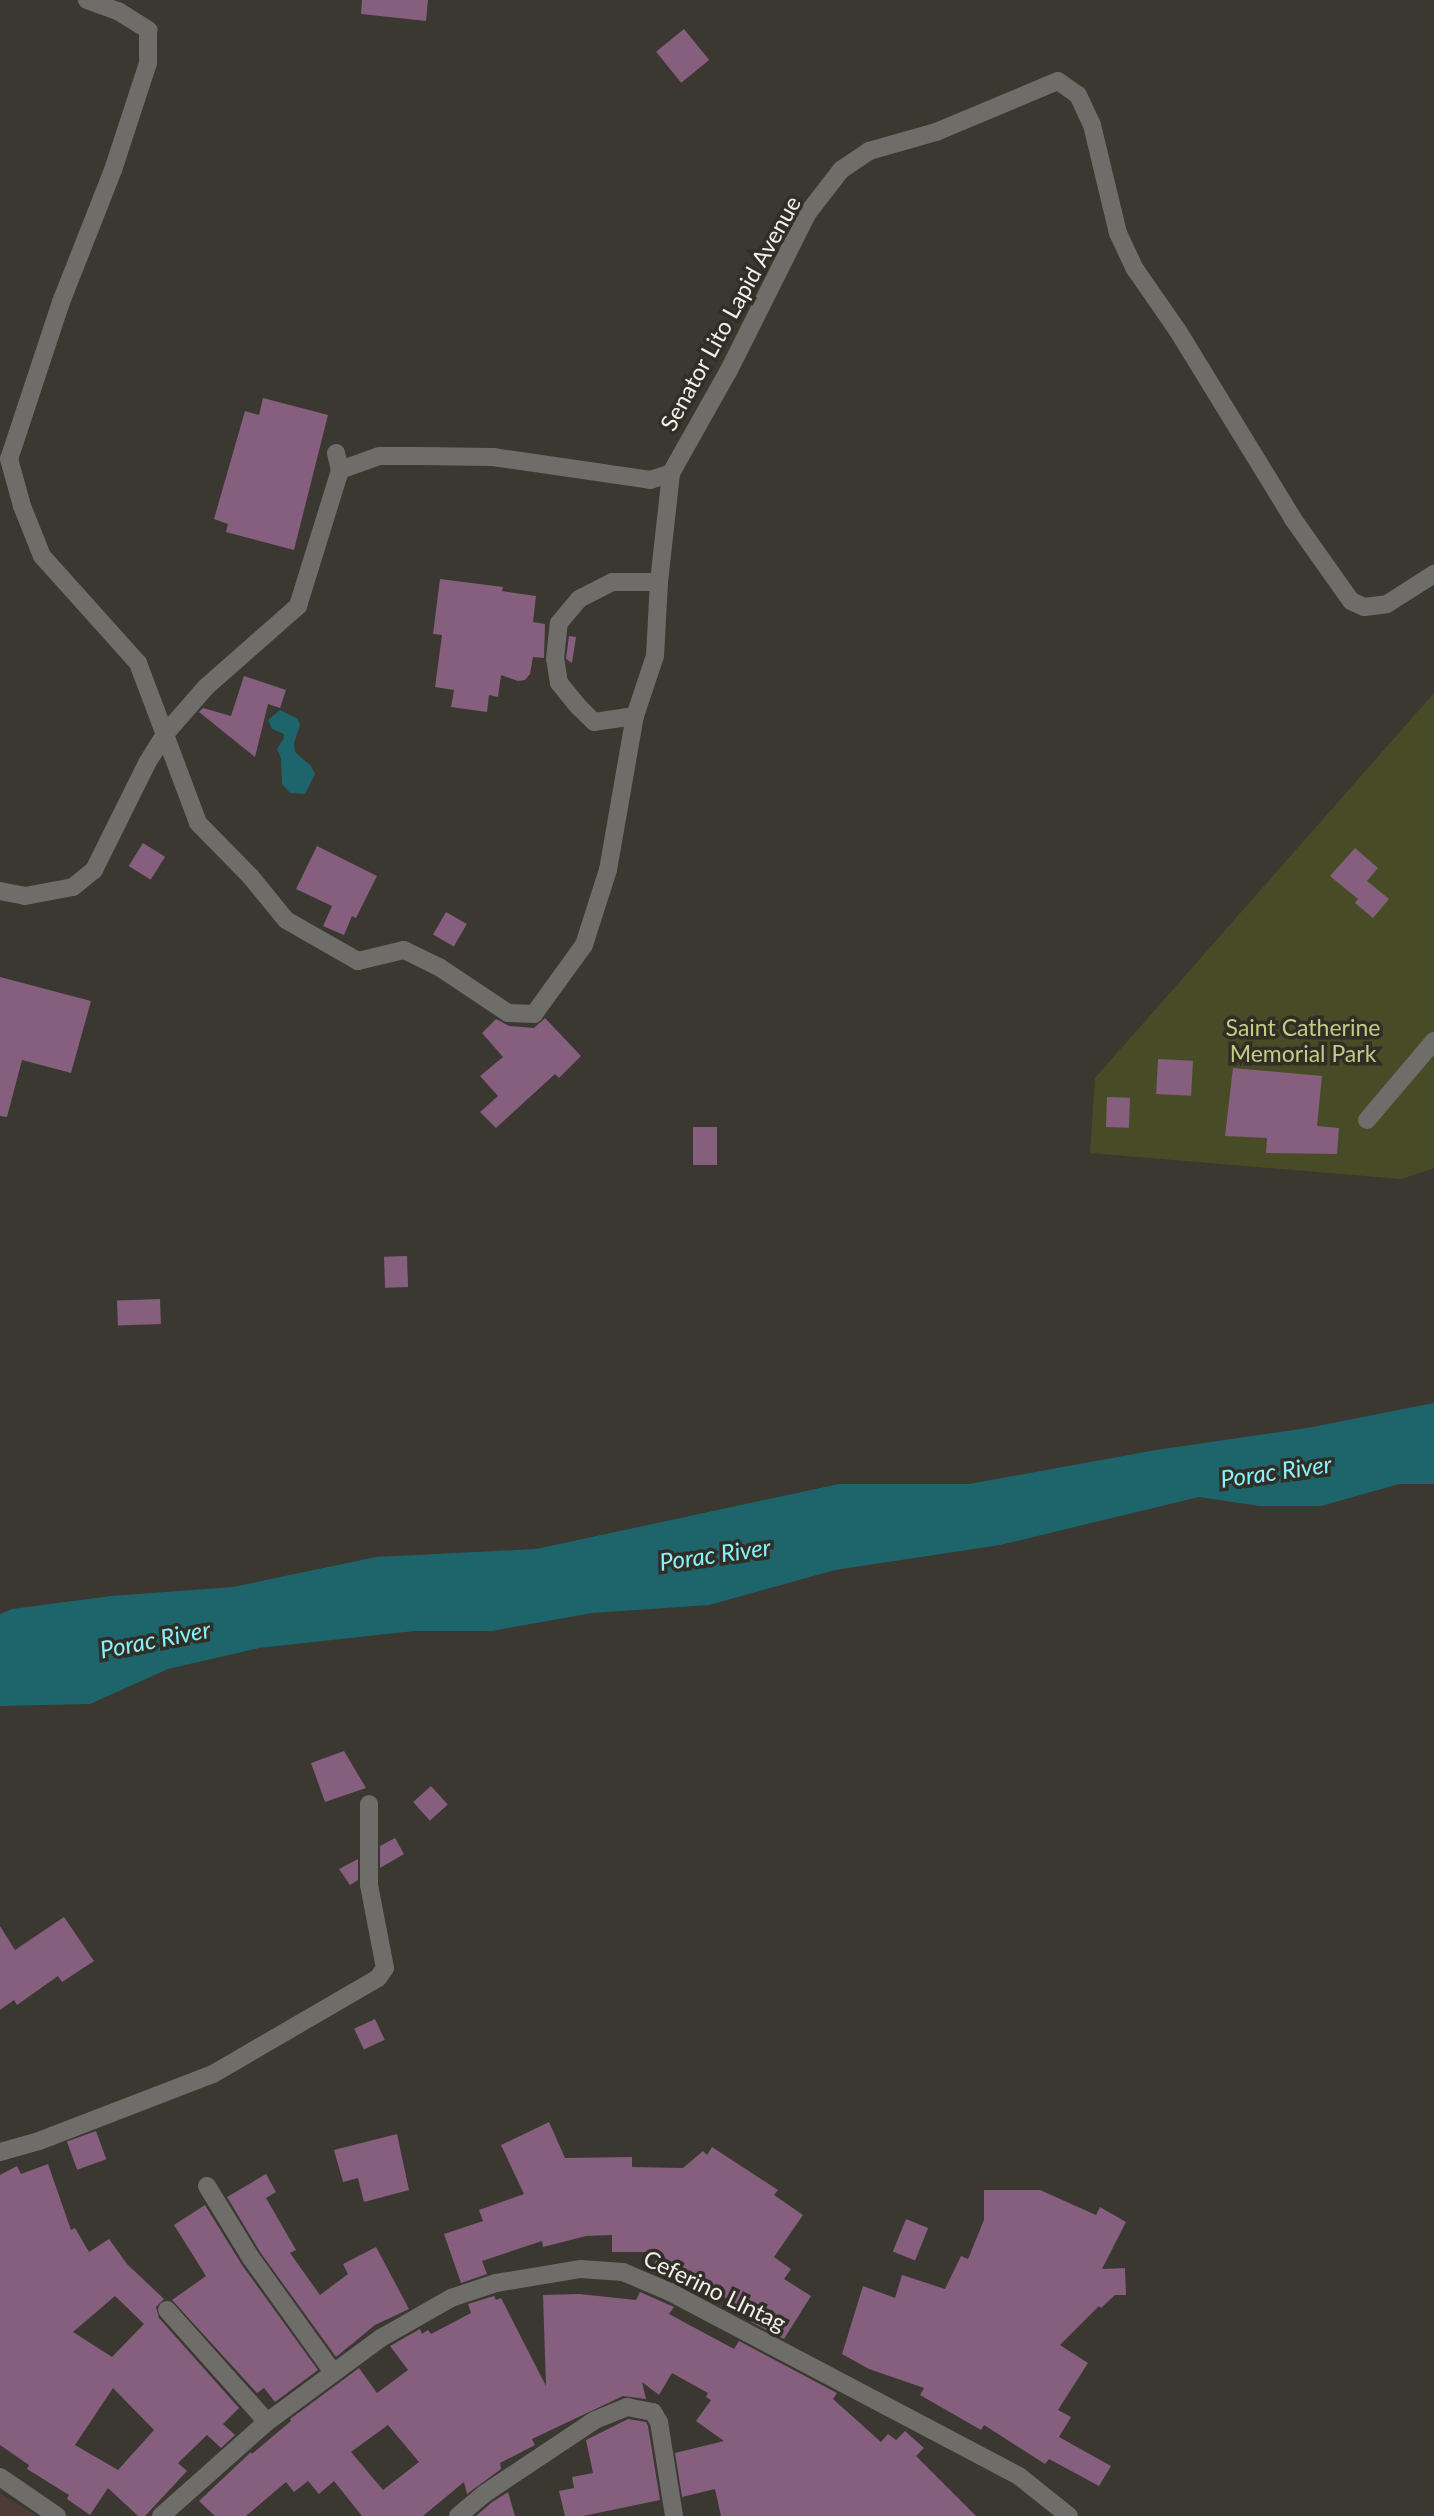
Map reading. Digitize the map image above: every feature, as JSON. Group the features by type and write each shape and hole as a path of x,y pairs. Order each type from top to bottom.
{"street":[{"path":"86,0 118,11 148,30 148,62 113,170 61,302 5,459 42,556 138,663 165,734"},
{"name":"Senator Lito Lapid Avenue","path":"165,734 198,823 251,877 286,920 358,961 404,950 439,967 508,1013 534,1014 584,945 608,870 635,716 655,656 659,582 671,473 728,372 807,214 841,170 869,151 936,132 1058,81 1078,95 1092,125 1118,233 1135,269 1178,331 1293,519 1351,601 1364,607 1387,604 1434,573"},
{"path":"0,891 25,896 73,887 94,870 146,763 165,734 206,687 298,606 338,462 379,456 493,457 650,481 671,473"},
{"path":"635,716 594,722 559,683 555,659 559,623 579,599 612,582 659,582"},
{"path":"1367,1121 1434,1041"},
{"path":"0,2152 40,2141 213,2074 378,1978 385,1968 369,1885 369,1804"},
{"path":"207,2186 251,2258 333,2372"},
{"name":"Ceferino LIntag","path":"161,2516 267,2422 381,2338 451,2298 496,2283 580,2269 623,2272 670,2292 1019,2476 1069,2516"},
{"path":"167,2310 267,2422"},
{"path":"458,2516 484,2494 596,2420 626,2407 653,2412 659,2422 674,2516"},
{"path":"0,2477 57,2516"}],"shaded area":[{"path":"0,2493 37,2516 0,2516"}],"green space":[{"name":"Saint Catherine Memorial Park","path":"1434,693 1434,1168 1401,1179 1090,1153 1095,1078"}],"water":[{"path":"280,710 298,719 300,725 294,743 295,752 311,766 315,774 305,794 290,793 282,784 281,758 277,749 284,734 272,729 268,720"},
{"name":"Porac River","path":"1434,1403 1434,1484 1399,1484 1321,1506 1260,1506 1199,1497 1000,1545 835,1570 709,1605 592,1613 492,1631 414,1631 259,1648 168,1669 90,1704 0,1706 0,1614 12,1609 111,1596 233,1587 376,1557 536,1549 839,1484 969,1484 1156,1450 1307,1428"}],"building":[{"path":"362,0 428,0 426,21 361,14"},
{"path":"684,29 709,60 681,83 656,52"},
{"path":"263,398 328,415 294,550 226,532 228,524 214,519 245,411 259,415"},
{"path":"440,579 503,587 502,591 536,596 533,622 545,624 544,658 533,657 530,674 525,680 518,681 501,675 498,697 489,695 487,712 451,707 454,690 435,687 442,635 433,634"},
{"path":"569,636 576,637 572,663 566,659"},
{"path":"244,676 286,690 280,708 268,704 255,757 199,712 203,708 231,716"},
{"path":"143,843 165,857 151,880 129,866"},
{"path":"317,846 377,876 356,918 352,916 344,935 323,926 332,906 296,889"},
{"path":"1355,848 1378,868 1367,881 1389,899 1373,918 1355,903 1358,899 1330,876"},
{"path":"446,912 467,924 454,947 433,935"},
{"path":"0,977 91,1001 71,1073 22,1060 7,1117 0,1116"},
{"path":"545,1018 581,1056 559,1078 555,1074 496,1128 480,1112 498,1096 480,1076 503,1057 482,1033 496,1019 509,1026 534,1028"},
{"path":"1158,1059 1193,1061 1191,1096 1156,1094"},
{"path":"1233,1068 1322,1076 1317,1126 1339,1128 1337,1154 1266,1153 1267,1138 1225,1136"},
{"path":"1107,1097 1130,1098 1129,1128 1106,1127"},
{"path":"693,1127 717,1127 717,1165 693,1165"},
{"path":"407,1256 408,1287 385,1288 384,1257"},
{"path":"160,1299 161,1324 118,1325 117,1301"},
{"path":"344,1751 366,1788 325,1802 311,1763"},
{"path":"431,1786 448,1805 430,1821 413,1802"},
{"path":"395,1838 404,1854 380,1868 380,1846"},
{"path":"358,1859 358,1880 350,1885 339,1869"},
{"path":"64,1917 94,1961 62,1982 58,1976 17,2005 14,2000 0,2010 0,1926 15,1950"},
{"path":"375,2019 385,2040 364,2050 354,2029"},
{"path":"549,2122 565,2158 632,2157 632,2167 683,2168 703,2151 707,2155 712,2147 778,2190 774,2195 803,2215 774,2257 791,2269 784,2279 811,2296 784,2339 751,2322 755,2315 717,2293 690,2280 685,2287 651,2271 660,2252 612,2252 612,2235 586,2236 543,2247 542,2241 482,2261 487,2274 461,2283 444,2234 483,2221 479,2210 524,2194 501,2145"},
{"path":"96,2131 106,2159 77,2170 67,2142"},
{"path":"397,2134 409,2190 364,2202 358,2178 343,2182 334,2150"},
{"path":"48,2164 71,2230 75,2228 89,2252 109,2239 127,2264 164,2299 156,2307 159,2318 239,2408 223,2424 235,2435 221,2448 207,2435 178,2463 187,2471 145,2516 138,2516 108,2488 90,2515 67,2499 69,2495 27,2469 29,2465 0,2445 0,2175 17,2166 21,2174","holes":["115,2296 144,2324 112,2357 73,2332","113,2388 154,2430 118,2470 75,2445"]},
{"path":"266,2174 276,2192 266,2198 296,2250 290,2253 320,2295 348,2274 343,2264 376,2247 409,2309 375,2325 336,2357 260,2252 227,2197"},
{"path":"984,2190 1040,2190 1096,2215 1100,2207 1126,2222 1102,2269 1125,2268 1126,2295 1115,2295 1101,2308 1099,2306 1060,2345 1088,2363 1058,2410 1071,2417 1059,2437 1111,2466 1099,2486 1049,2459 1045,2464 984,2425 981,2430 920,2395 924,2388 869,2369 842,2354 863,2286 895,2298 902,2275 945,2289 961,2256 968,2259 984,2220"},
{"path":"205,2205 242,2265 318,2370 275,2402 264,2388 257,2393 172,2300 206,2276 174,2225"},
{"path":"906,2219 928,2228 915,2260 893,2251"},
{"path":"640,2292 674,2307 669,2314 734,2349 739,2341 837,2393 833,2399 881,2442 888,2434 896,2440 905,2431 924,2448 916,2456 976,2516 721,2516 715,2489 682,2497 675,2453 724,2441 696,2421 711,2400 706,2397 708,2393 672,2373 659,2395 642,2382 646,2399 623,2396 532,2439 535,2445 500,2463 501,2469 467,2494 464,2482 423,2516 362,2516 334,2481 319,2494 308,2481 294,2492 286,2482 246,2516 215,2516 199,2501 251,2452 252,2454 291,2421 290,2419 359,2368 377,2393 408,2370 390,2346 420,2329 422,2334 428,2330 431,2334 471,2313 468,2304 494,2296 496,2300 501,2298 546,2386 543,2295 579,2294 636,2300","holes":["388,2425 419,2462 383,2490 351,2452"]},
{"path":"628,2419 646,2422 648,2426 660,2500 583,2516 565,2516 559,2491 574,2488 572,2477 593,2473 586,2440"},
{"path":"508,2492 515,2516 476,2516 491,2503"}]}
